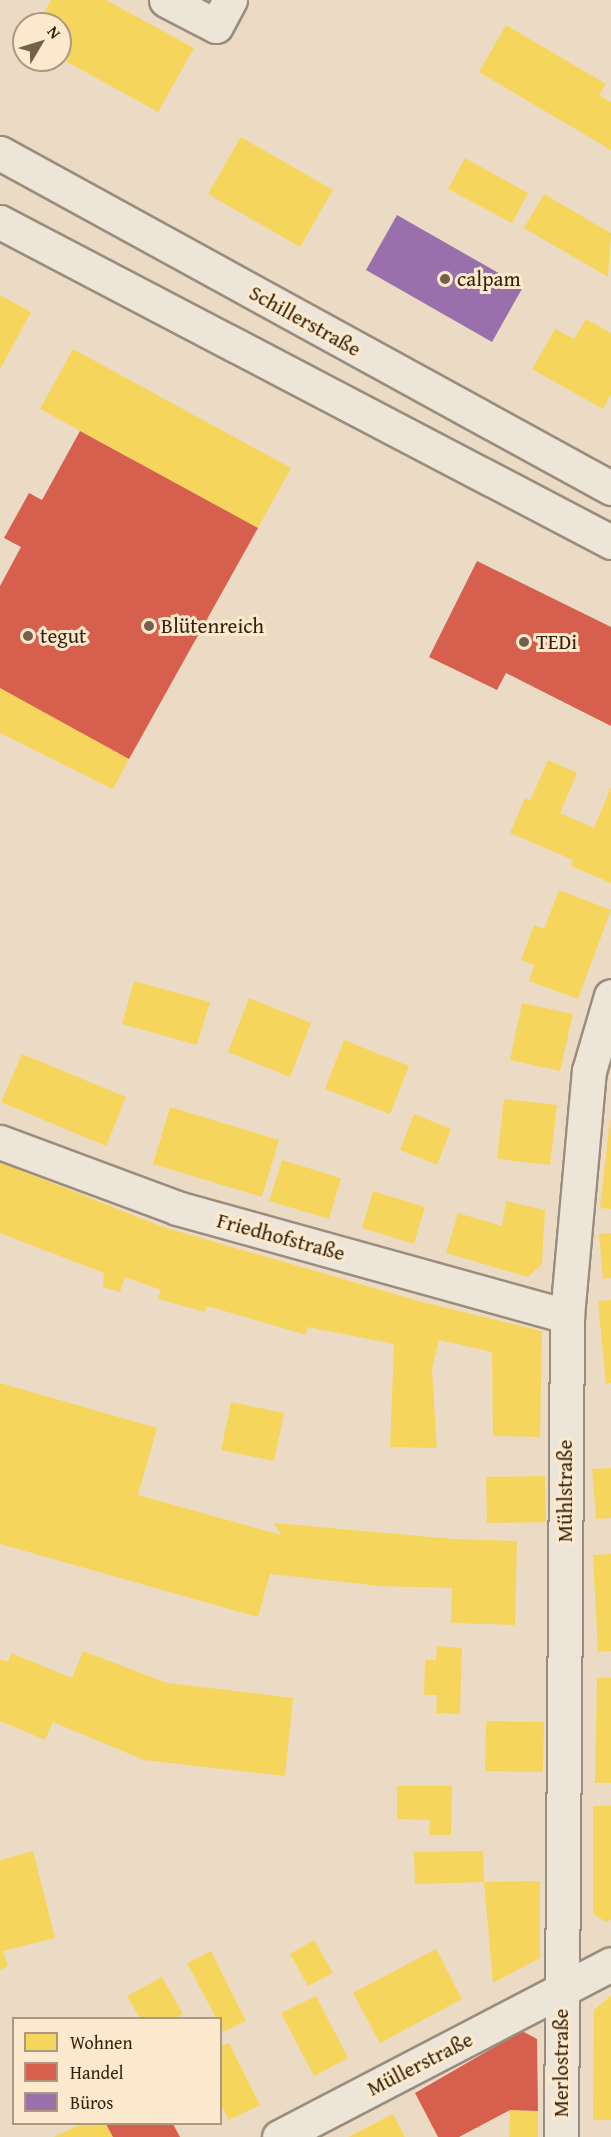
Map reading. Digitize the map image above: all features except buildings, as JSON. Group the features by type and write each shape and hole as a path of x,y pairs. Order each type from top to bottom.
{"street":[{"path":"166,0 216,26 230,0"},
{"name":"Schillerstraße","path":"0,153 611,488"},
{"path":"0,222 611,542"},
{"name":"Mühlstraße","path":"561,1990 567,1316 589,1071 611,996"},
{"name":"Friedhofstraße","path":"0,1142 177,1208 567,1316"},
{"name":"Müllerstraße","path":"279,2137 611,1964"},
{"name":"Merlostraße","path":"561,1990 561,2137"}],"place":[{"name":"calpam","path":"445,279"},
{"name":"Blütenreich","path":"149,626"},
{"name":"tegut","path":"28,636"},
{"name":"TEDi","path":"524,642"}]}
